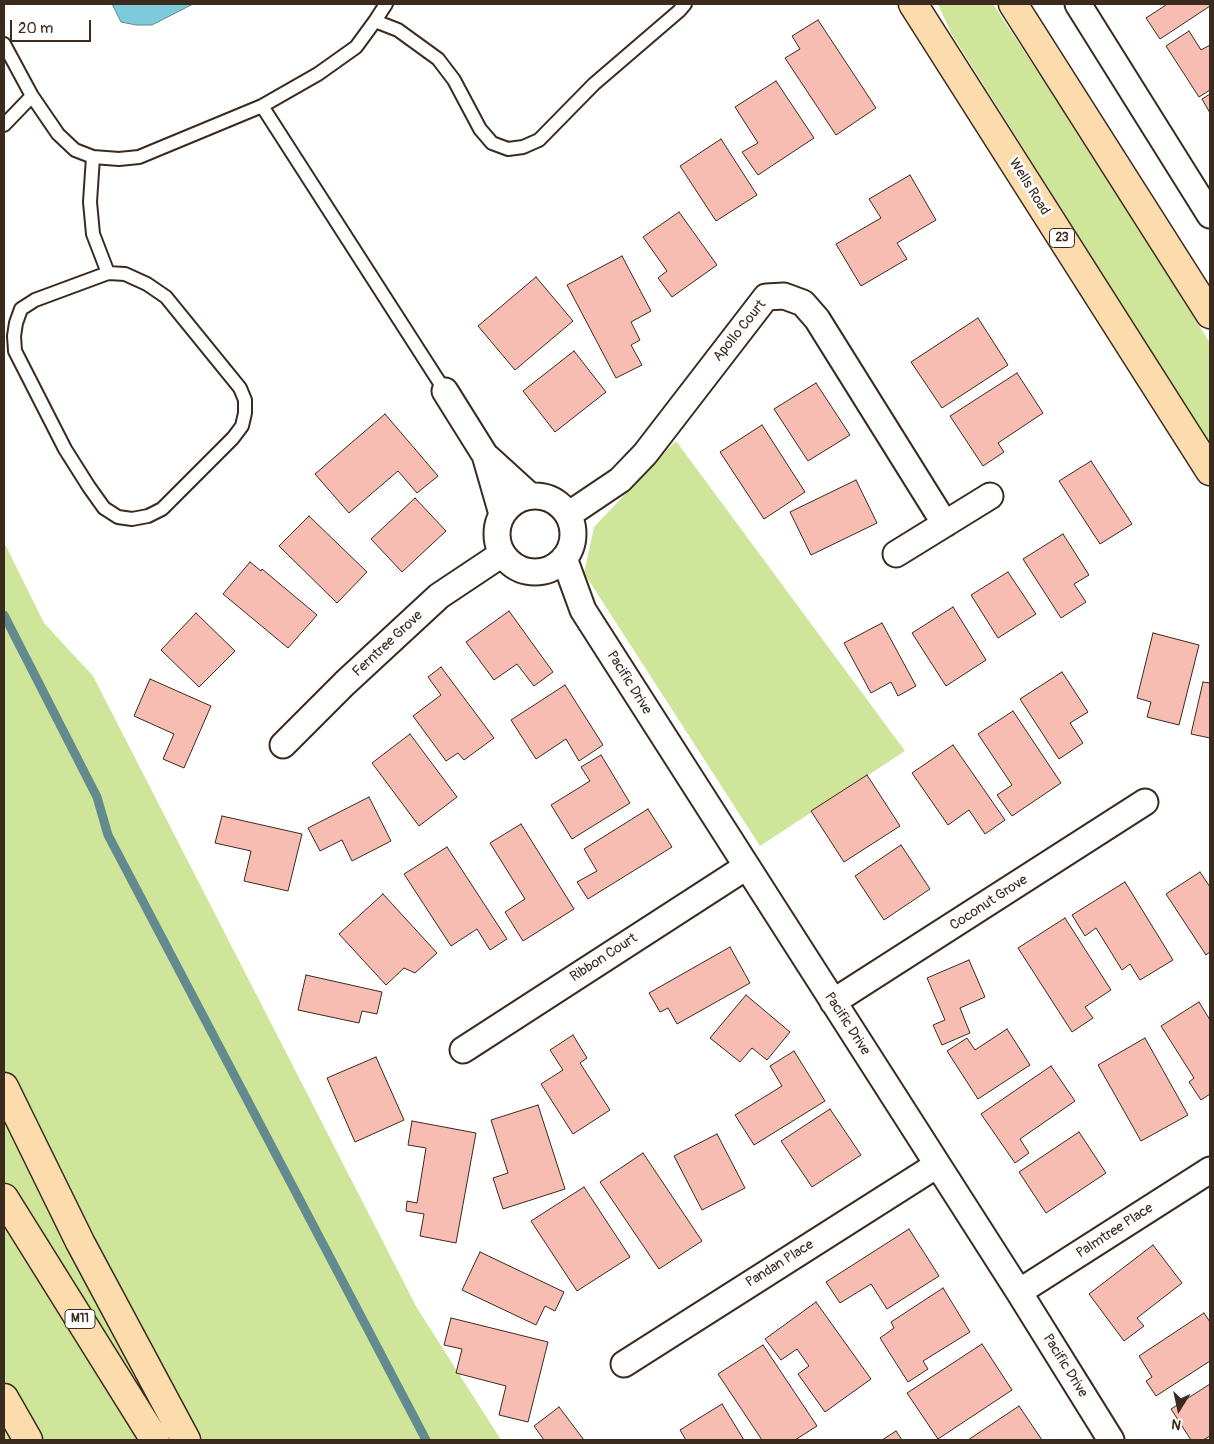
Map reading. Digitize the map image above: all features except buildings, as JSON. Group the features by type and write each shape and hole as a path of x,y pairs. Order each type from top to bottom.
{"main road":[{"name":"Wells Road","path":"913,4 1210,472"},
{"path":"1013,4 1210,314"},
{"path":"4,1087 80,1242 186,1440"},
{"name":"M11","path":"4,1198 155,1440"},
{"path":"4,1398 28,1440"}],"street":[{"path":"1078,4 1210,214"},
{"name":"Apollo Court","path":"568,515 620,480 645,454 766,298 784,296 803,303 817,319 946,524"},
{"path":"445,392 485,455 530,496"},
{"path":"485,455 502,514"},
{"path":"541,496 552,500 561,506 568,515 573,537 570,548 564,558 546,570 535,572 525,571 516,567 508,562 498,544 496,534 502,514 519,499 541,496"},
{"path":"896,554 990,496"},
{"name":"Ferntree Grove","path":"283,746 345,683 439,596 502,554"},
{"name":"Pacific Drive","path":"564,558 583,610 1019,1292 1111,1440"},
{"name":"Pacific Drive","path":"535,572 583,610"},
{"name":"Coconut Grove","path":"834,1002 1145,802"},
{"name":"Ribbon Court","path":"463,1050 746,867"},
{"name":"Pandan Place","path":"624,1364 937,1165"},
{"name":"Palmtree Place","path":"1019,1292 1210,1170"}],"lane":[{"path":"4,44 32,96 58,134 75,150 93,157 119,160 139,157 262,106 318,74 356,47 376,21 386,4"},
{"path":"376,21 398,30 438,59 454,80 480,129 492,142 508,149 523,147 539,140 594,84 685,4"},
{"path":"4,125 32,96"},
{"path":"262,106 445,392"},
{"path":"93,157 90,202 93,234 108,273"},
{"path":"108,273 125,274 147,284 166,297 240,388 245,400 242,426 233,438 162,509 148,516 132,519 118,517 104,508 89,487 65,450 15,352 14,336 21,309 34,300 108,273"}],"green space":[{"path":"938,4 993,4 1108,179 1210,343 1210,445 951,33"},
{"path":"676,441 905,751 760,846 584,573 594,527"},
{"path":"4,542 44,623 93,676 417,1308 501,1440 4,1440"}],"water":[{"path":"112,4 193,4 152,25 136,25 121,22"}],"waterway":[{"path":"4,615 97,797 108,835 426,1440"}]}
